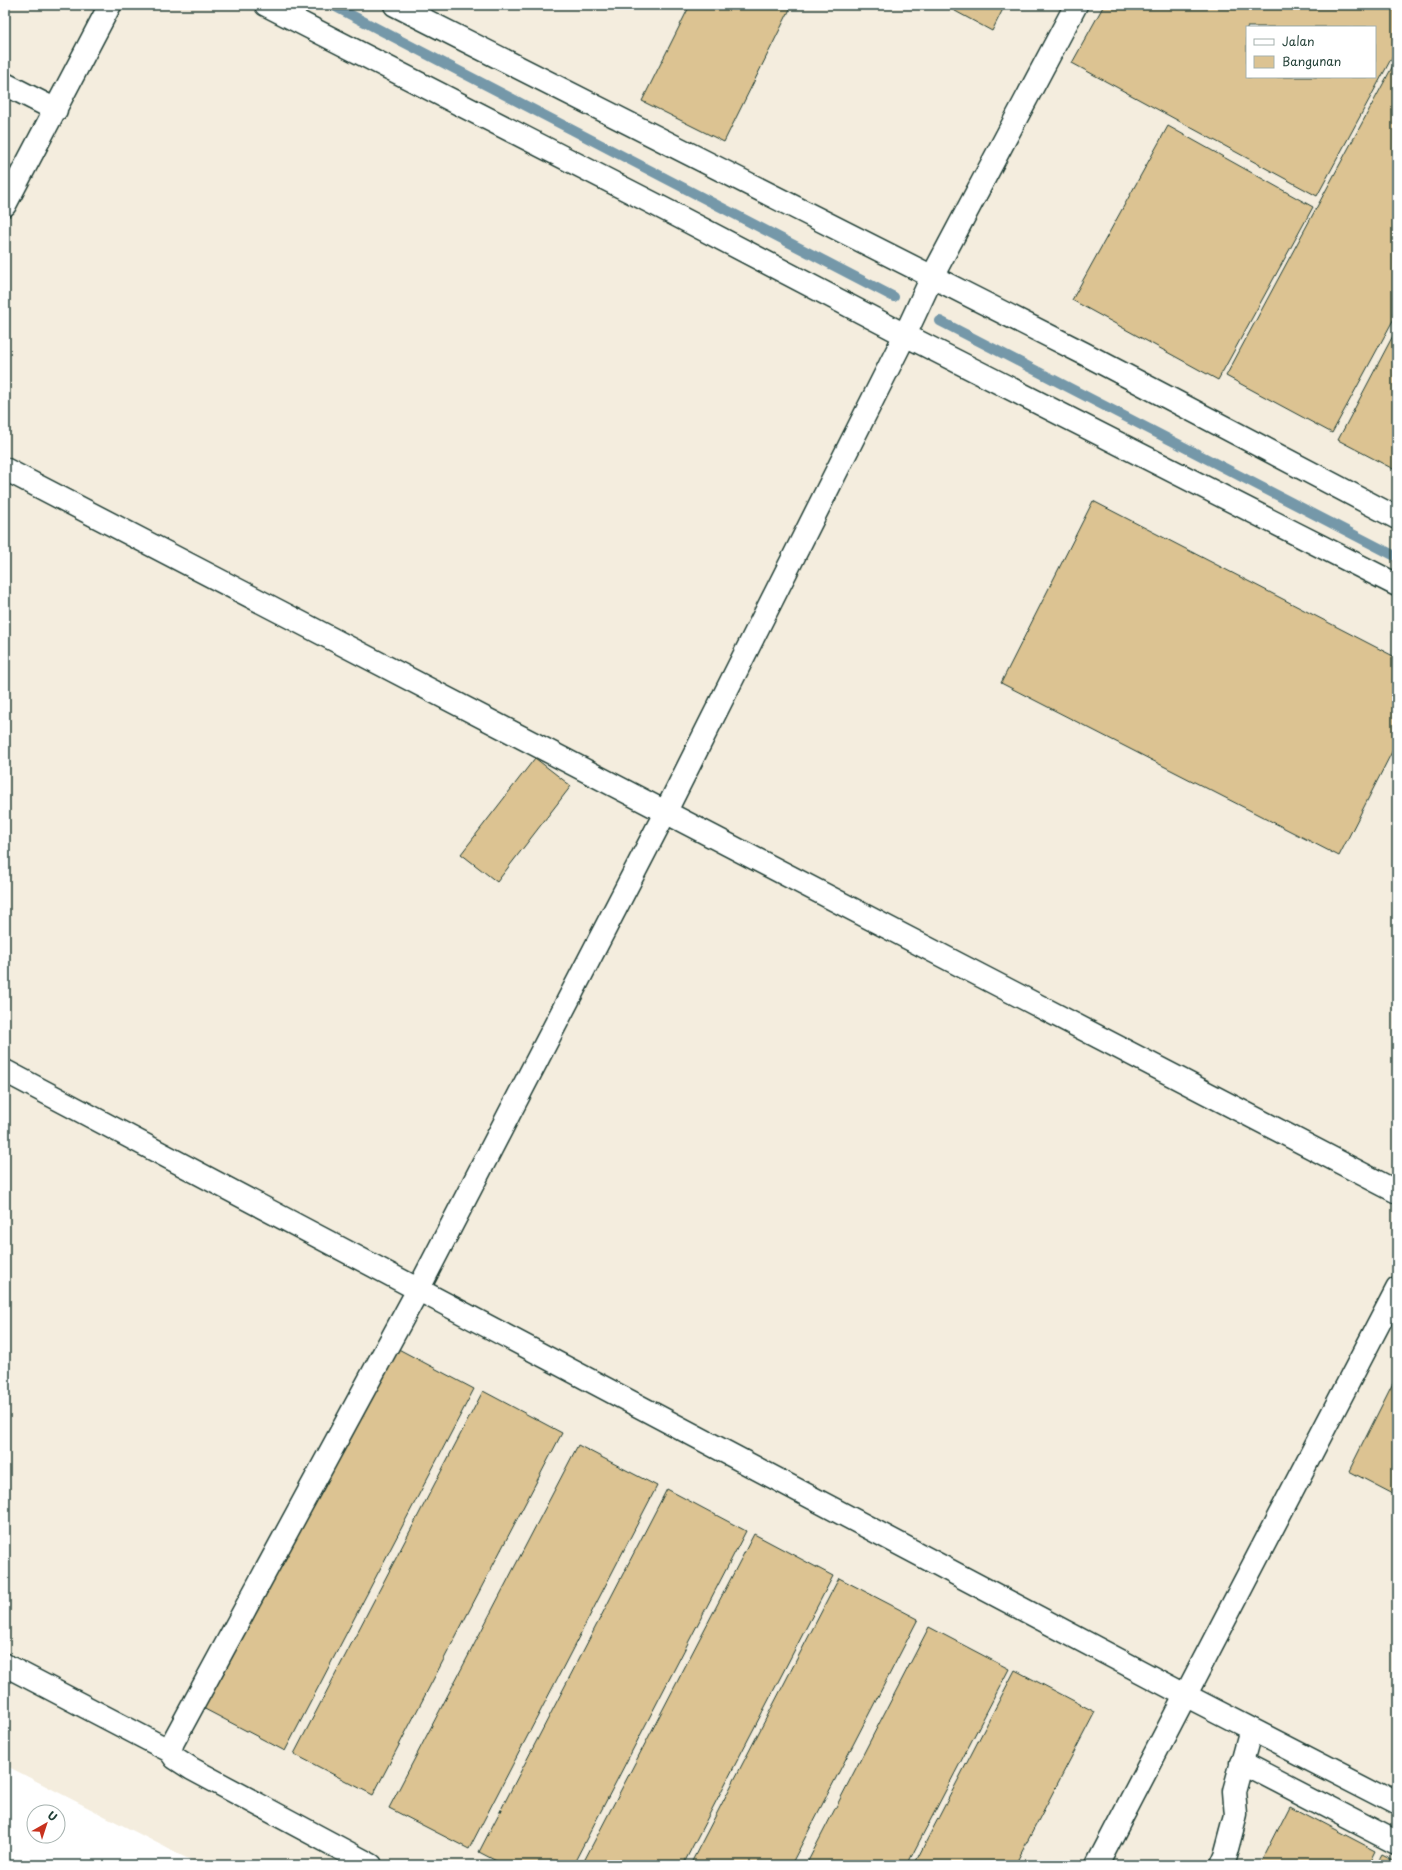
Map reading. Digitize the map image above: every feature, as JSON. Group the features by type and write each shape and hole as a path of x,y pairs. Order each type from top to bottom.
{"street":[{"path":"5,205 110,5"},
{"path":"266,5 661,207 905,335 1397,585"},
{"path":"395,5 1083,353 1397,518"},
{"path":"170,1751 179,1729 418,1290 665,813 905,335 932,277 1076,5"},
{"path":"5,84 56,110"},
{"path":"5,469 1397,1192"},
{"path":"5,1071 1184,1695 1397,1804"},
{"path":"1097,1865 1184,1695 1397,1289"},
{"path":"5,1665 170,1751 175,1758 196,1771 372,1865"},
{"path":"1221,1865 1225,1856 1236,1815 1234,1791 1251,1729"},
{"path":"1241,1762 1397,1843"}],"shaded area":[{"path":"5,5 1397,5 1397,1865 200,1865 5,1765"}],"building":[{"path":"690,5 792,5 724,142 642,101"},
{"path":"944,5 1005,5 992,31"},
{"path":"1104,5 1397,5 1397,48 1317,196 1072,63"},
{"path":"1397,58 1397,313 1332,433 1226,376"},
{"path":"1168,126 1313,207 1218,380 1072,300"},
{"path":"1397,328 1397,471 1338,440"},
{"path":"1093,501 1397,658 1397,742 1339,856 1001,683"},
{"path":"535,758 571,786 497,882 461,854"},
{"path":"389,1344 474,1389 285,1751 199,1706"},
{"path":"1397,1375 1397,1496 1349,1471"},
{"path":"483,1391 562,1433 373,1795 294,1754"},
{"path":"578,1445 657,1486 469,1849 389,1808"},
{"path":"667,1489 746,1531 573,1865 504,1865 479,1852"},
{"path":"754,1534 833,1576 683,1865 582,1865"},
{"path":"839,1578 918,1619 791,1865 690,1865"},
{"path":"929,1627 1009,1669 907,1865 806,1865"},
{"path":"1015,1670 1095,1712 1015,1865 914,1865"},
{"path":"1290,1806 1376,1851 1369,1865 1260,1865"},
{"path":"1383,1854 1397,1861 1397,1865 1377,1865"}],"waterway":[{"path":"332,5 894,297"},
{"path":"940,321 1397,557"}]}
